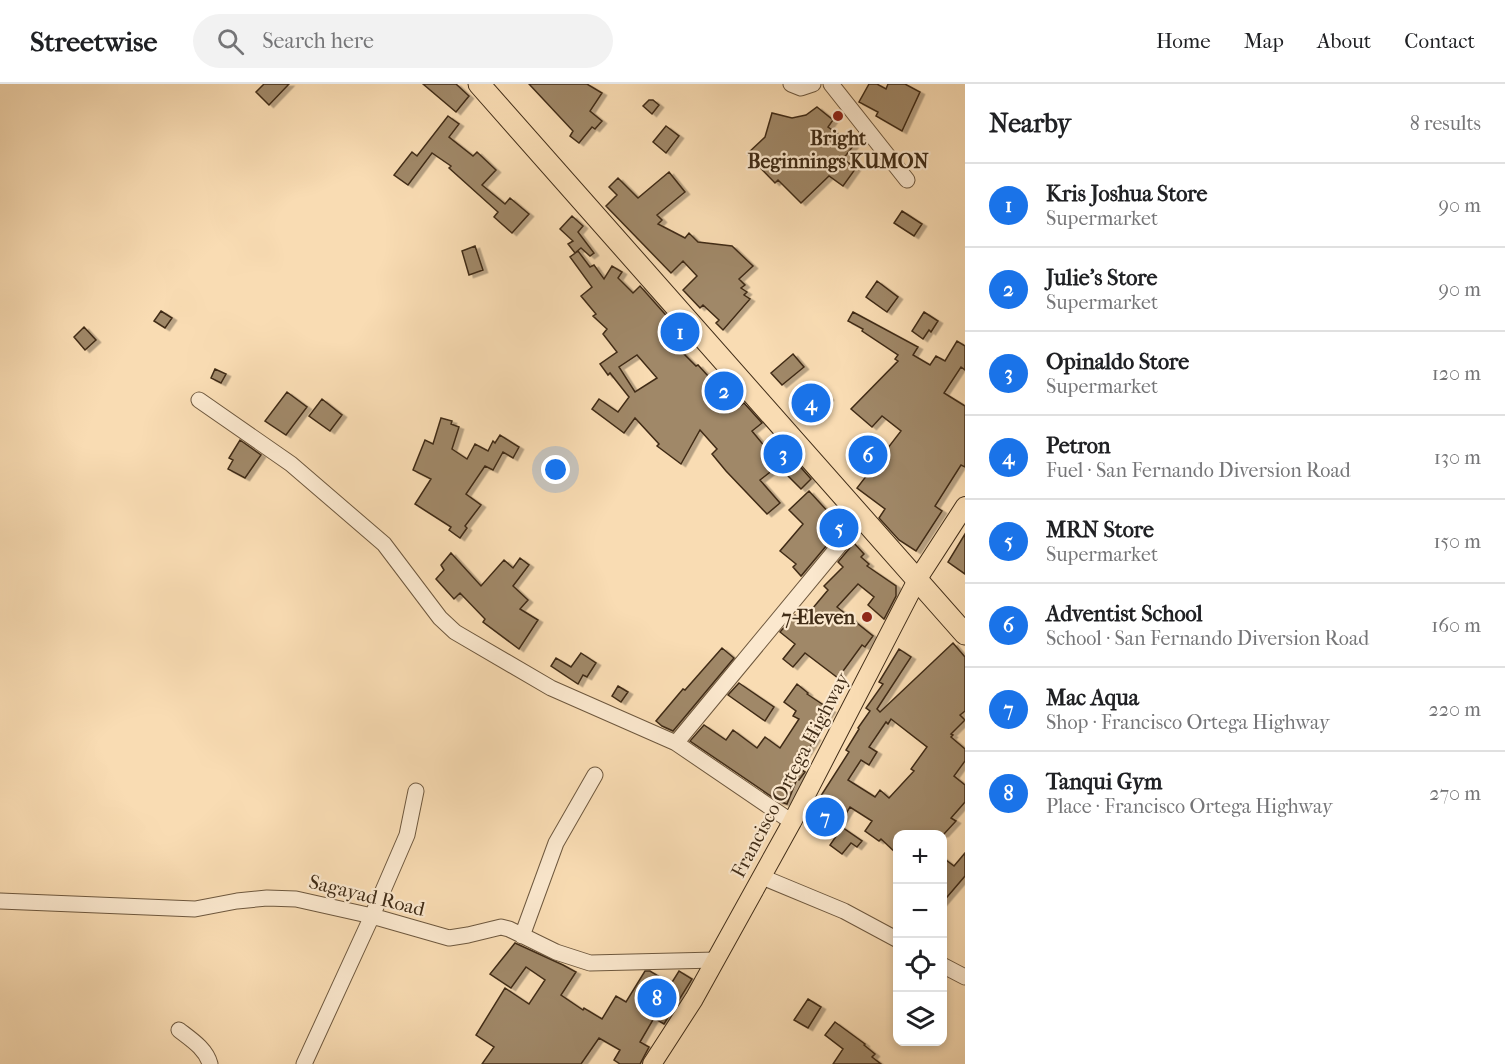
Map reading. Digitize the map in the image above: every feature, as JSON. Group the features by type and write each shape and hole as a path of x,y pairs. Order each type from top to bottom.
{"highway":[{"path":"479,84 965,634"}],"main road":[{"name":"Francisco Ortega Highway","path":"652,1064 694,999 762,877 917,580 965,506"}],"street":[{"path":"791,84 801,88 813,84"},
{"path":"831,84 907,180"},
{"path":"199,400 291,464 384,544 440,618 455,632 551,688 676,743 792,822"},
{"path":"676,743 862,518"},
{"path":"522,936 556,843 595,775"},
{"path":"304,1064 407,835 416,791"},
{"path":"762,877 844,911 893,938"},
{"name":"Sagayad Road","path":"0,901 195,909 267,898 296,899 372,916 448,938 501,927 556,952 590,963 716,960"},
{"path":"947,968 965,977"},
{"path":"179,1030 196,1043 210,1064"}],"building":[{"path":"264,84 289,84 269,105 256,92"},
{"path":"423,84 456,84 469,96 456,112"},
{"path":"529,84 587,84 602,93 590,111 602,121 595,129 592,127 579,143 570,136 573,131"},
{"path":"869,84 877,84 886,89 888,84 905,84 920,92 902,131 876,116 878,112 859,102"},
{"path":"649,100 659,105 652,114 643,106"},
{"path":"817,107 833,120 828,127 854,145 843,159 856,168 843,186 829,176 801,203 778,180 775,183 747,154 765,137 772,113 792,118 806,115"},
{"path":"448,116 459,124 449,137 473,156 477,152 496,170 482,185 505,204 510,198 529,214 512,233 494,217 498,212 449,168 451,166 432,153 408,185 394,175 412,152 417,156"},
{"path":"666,126 679,136 666,153 653,142"},
{"path":"669,172 685,192 657,215 662,220 658,224 685,238 689,233 698,242 732,246 753,266 739,279 745,285 741,288 747,292 744,295 750,299 723,330 716,323 719,320 703,305 700,308 683,290 697,276 683,261 671,273 606,206 617,195 609,187 618,178 638,198"},
{"path":"902,211 922,224 914,236 894,223"},
{"path":"572,216 583,226 578,232 594,253 590,256 581,248 575,253 568,244 573,241 560,229"},
{"path":"475,246 483,270 469,275 462,251"},
{"path":"578,251 590,267 594,265 604,279 612,266 622,272 618,278 633,293 640,286 688,340 679,349 696,366 698,365 719,388 723,384 740,406 744,403 762,423 752,431 770,453 781,445 811,479 801,489 778,466 760,480 780,503 767,514 712,454 717,449 700,430 681,464 657,446 659,444 635,418 624,433 592,409 599,399 618,412 629,397 600,364 617,352 603,334 607,329 593,316 596,314 581,296 592,287 570,257","holes":["637,355 657,378 635,392 619,367"]},
{"path":"877,281 898,297 887,312 866,297"},
{"path":"161,311 172,318 165,328 154,321"},
{"path":"853,312 918,347 913,355 930,365 936,356 945,361 957,341 965,346 965,370 961,367 944,393 965,406 965,467 961,465 935,506 942,511 916,551 899,540 879,518 885,509 857,488 901,431 882,416 872,427 851,409 898,361 895,359 898,355 862,331 863,329 848,321"},
{"path":"924,312 938,321 923,339 912,331"},
{"path":"84,327 96,340 85,350 74,337"},
{"path":"793,354 804,367 782,385 771,373"},
{"path":"215,369 226,374 221,383 211,378"},
{"path":"818,385 829,398 805,420 793,407"},
{"path":"287,392 307,407 286,435 265,421"},
{"path":"322,399 342,415 330,431 309,416"},
{"path":"441,418 452,421 451,424 459,427 452,449 467,459 475,444 488,451 493,441 495,443 500,435 519,447 513,458 503,452 493,470 485,466 466,494 481,505 465,526 467,528 460,538 449,530 451,527 415,504 431,479 413,470 425,440 433,444"},
{"path":"240,440 261,455 245,478 228,469 233,460 229,458"},
{"path":"809,491 842,527 801,576 793,567 796,564 780,551 803,524 789,510"},
{"path":"965,534 965,574 948,562"},
{"path":"854,543 864,554 861,557 869,564 867,566 896,586 896,596 884,619 868,605 874,597 858,584 837,607 873,636 865,647 862,645 838,678 805,653 793,667 783,659 795,644 780,632 795,615 802,621 828,590 824,586 843,567 838,562"},
{"path":"451,553 481,586 504,560 513,568 520,558 529,565 513,586 528,600 520,609 538,620 519,649 483,622 485,619 460,593 454,599 436,579 444,570 441,565"},
{"path":"953,643 965,657 965,711 960,715 965,720 951,734 953,735 951,737 965,749 965,761 954,776 965,785 965,802 951,818 956,821 947,831 893,830 893,850 881,839 879,841 865,831 872,821 850,807 839,825 862,841 857,847 851,843 842,854 830,845 837,835 807,817 849,752 846,750 870,711 866,708 883,684 879,682 899,649 911,657 877,709 880,712","holes":["891,719 927,747 911,769 914,771 889,798 880,790 875,797 848,780 861,760 869,765 877,752 869,747 886,722 888,724"]},
{"path":"722,648 734,658 673,731 656,721 683,689 685,690"},
{"path":"581,653 596,663 587,677 583,675 578,684 551,666 556,658 571,667"},
{"path":"739,683 774,707 765,721 728,695"},
{"path":"797,684 807,694 831,710 813,736 816,738 797,767 805,772 799,780 797,779 787,804 778,801 690,741 704,725 726,740 733,730 757,748 765,737 780,748 799,719 793,716 796,711 784,702"},
{"path":"618,686 628,692 621,702 612,696"},
{"path":"965,853 965,876 947,897 947,861 954,866"},
{"path":"515,943 576,972 561,995 583,1010 584,1008 602,1019 616,996 626,1002 645,971 650,971 671,984 679,971 692,979 664,1024 654,1018 640,1042 649,1047 640,1064 620,1064 614,1060 620,1050 599,1038 581,1064 482,1064 494,1047 476,1035 505,988 529,1004 545,980 526,967 511,988 490,974"},
{"path":"808,999 821,1007 808,1028 794,1020"},
{"path":"835,1022 865,1044 875,1054 872,1057 881,1064 833,1064 843,1049 825,1035"}],"place":[{"name":"Bright Beginnings KUMON","path":"838,116"},
{"name":"Kris Joshua Store","path":"680,332"},
{"name":"Julie's Store","path":"724,391"},
{"name":"Petron","path":"811,403"},
{"name":"Opinaldo Store","path":"783,454"},
{"name":"Adventist School","path":"868,455"},
{"name":"MRN Store","path":"839,528"},
{"name":"7-Eleven","path":"867,617"},
{"name":"Mac Aqua","path":"825,817"},
{"name":"Tanqui Gym","path":"657,998"}]}
